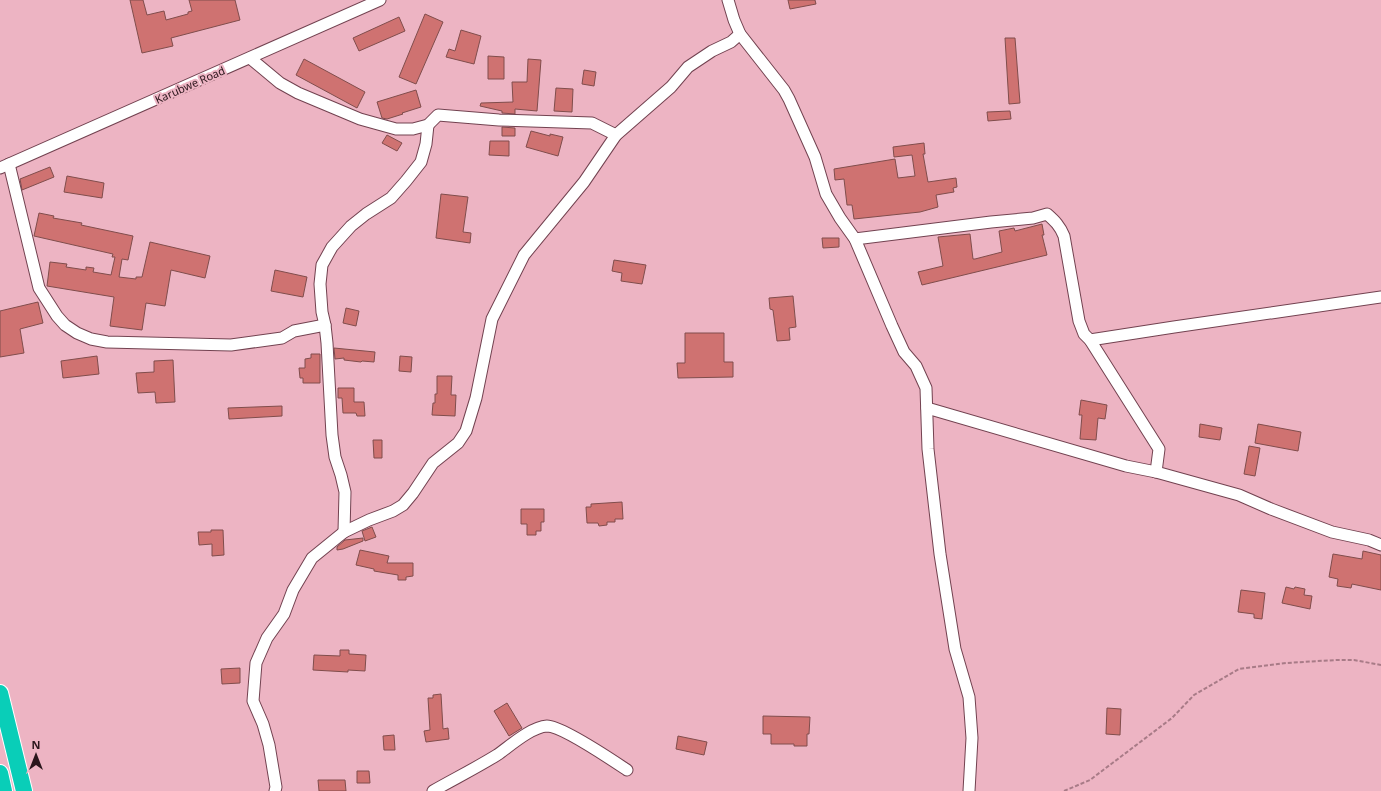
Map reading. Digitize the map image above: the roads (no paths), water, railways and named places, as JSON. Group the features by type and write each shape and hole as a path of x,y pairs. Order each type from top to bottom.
{"highway":[{"path":"0,693 24,791"},
{"path":"0,773 4,791"}],"street":[{"name":"Karubwe Road","path":"5,166 380,0"},
{"path":"728,0 740,34 784,90 815,157 826,194 840,218 855,239 904,352 916,366 926,388 928,449 940,554 955,649 969,697 972,738 969,791"},
{"path":"275,791 276,788 269,744 263,724 253,701 256,664 268,638 284,614 293,590 312,558 344,532 393,511 403,505 433,464 458,443 466,431 476,398 492,319 524,255 584,182 616,135 671,87 688,67 712,51 730,42 740,34"},
{"path":"250,58 280,82 298,93 360,119 396,129 413,129 428,126"},
{"path":"344,532 345,492 335,457 332,435 328,343 322,312 320,284 322,264 332,247 351,226 366,214 391,198 406,181 421,162 426,144 428,126 438,115 499,120 592,124 616,135"},
{"path":"5,166 39,288 57,316 77,333 91,339 107,342 231,345 282,338 294,331 325,325"},
{"path":"855,239 1033,218 1047,214 1061,228 1064,236 1079,321 1084,334 1090,340 1159,449 1156,472"},
{"path":"1090,340 1381,297"},
{"path":"927,408 1126,466 1156,472 1239,495 1271,510 1332,532 1369,540 1381,545"},
{"path":"433,791 496,755 525,735 547,726 564,731 628,770"}]}
